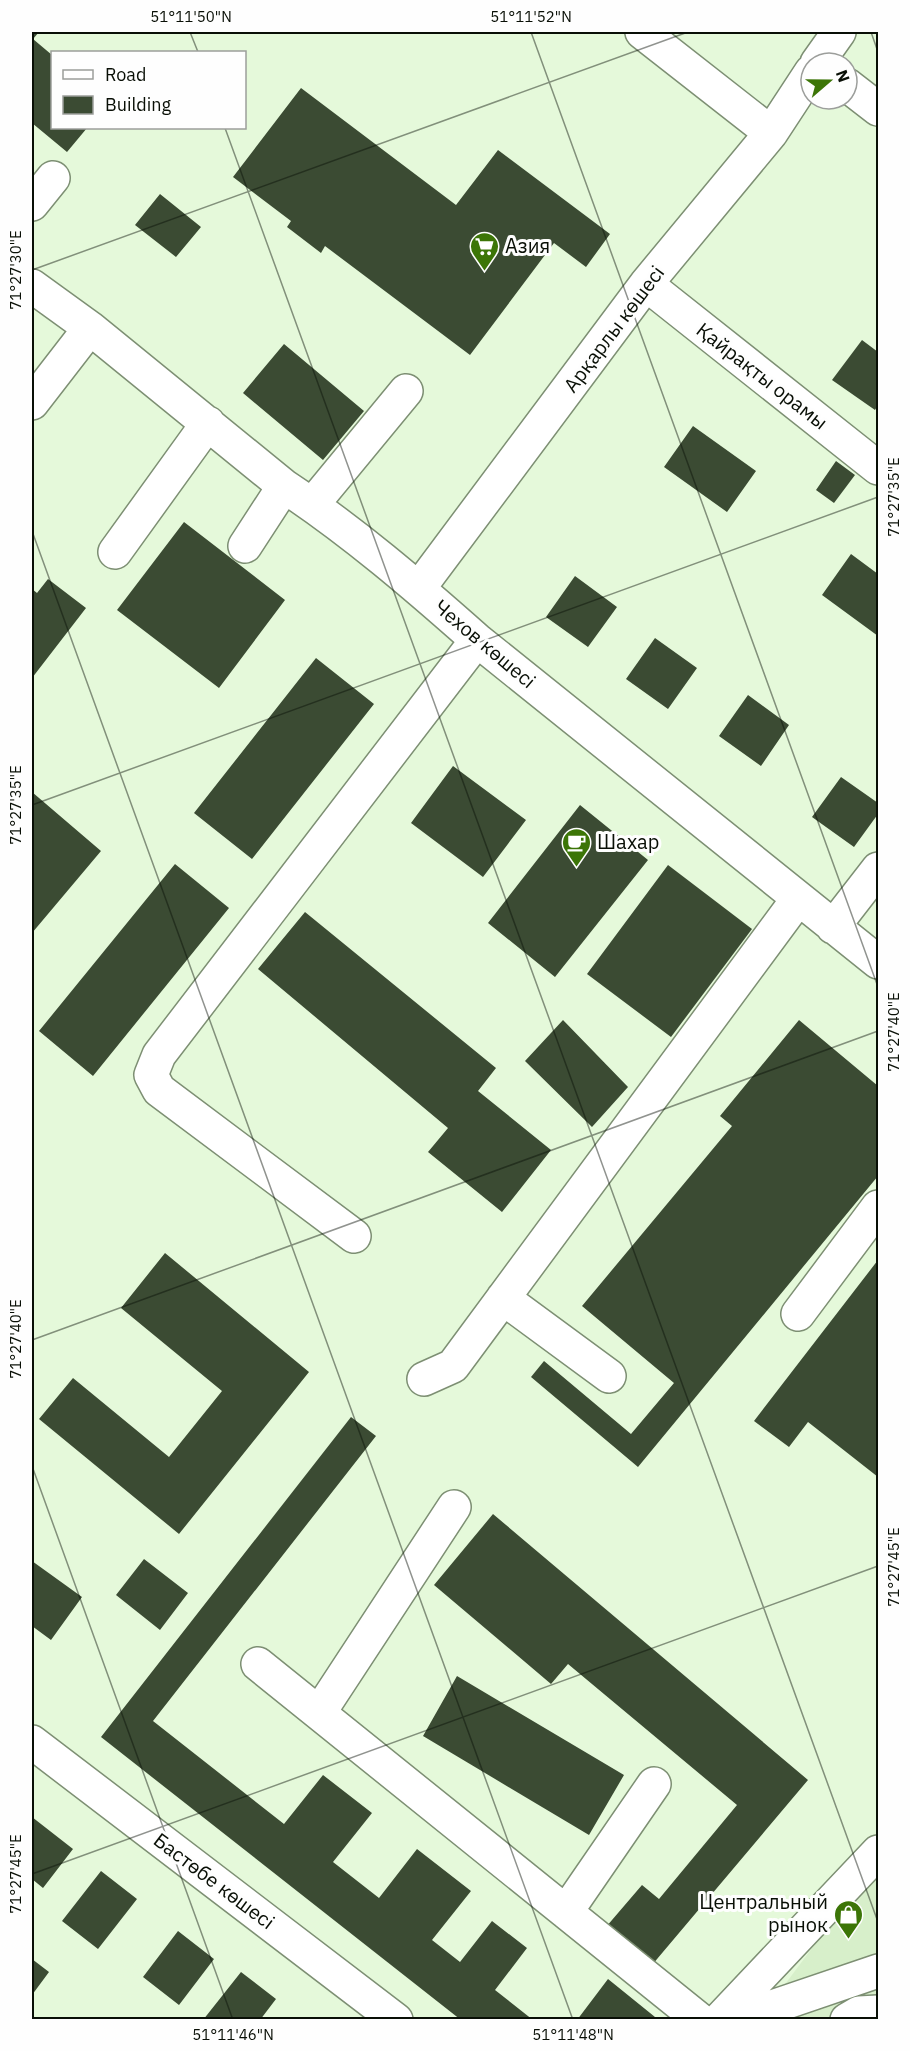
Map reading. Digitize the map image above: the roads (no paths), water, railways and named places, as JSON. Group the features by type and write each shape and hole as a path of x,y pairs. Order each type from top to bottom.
{"street":[{"path":"642,32 771,133"},
{"name":"Арқарлы көшесі","path":"826,51 839,32"},
{"name":"Арқарлы көшесі","path":"419,588 646,284 771,133 799,91"},
{"path":"859,94 879,109"},
{"path":"32,204 53,178"},
{"name":"Қайрақты орамы","path":"646,284 879,468"},
{"name":"Чехов көшесі","path":"32,286 90,328 284,486 419,588 477,640 879,962"},
{"path":"32,403 90,328"},
{"path":"312,505 406,391"},
{"path":"115,552 208,423"},
{"path":"245,546 284,486"},
{"path":"354,1236 159,1090 151,1075 159,1055 477,640"},
{"path":"833,927 879,869"},
{"path":"424,1379 453,1366 798,899"},
{"path":"798,1314 879,1207"},
{"path":"503,1298 609,1376"},
{"path":"320,1713 454,1507"},
{"path":"258,1664 700,2019"},
{"name":"Бастөбе көшесі","path":"32,1742 396,2019"},
{"path":"566,1912 654,1784"},
{"path":"718,2019 879,1852"},
{"path":"734,2019 779,2013 879,1971"},
{"path":"847,2019 859,2013 879,2012"}],"place":[{"name":"Азия","path":"484,272"},
{"name":"Шахар","path":"576,868"},
{"name":"Центральный рынок","path":"849,1940"}]}
